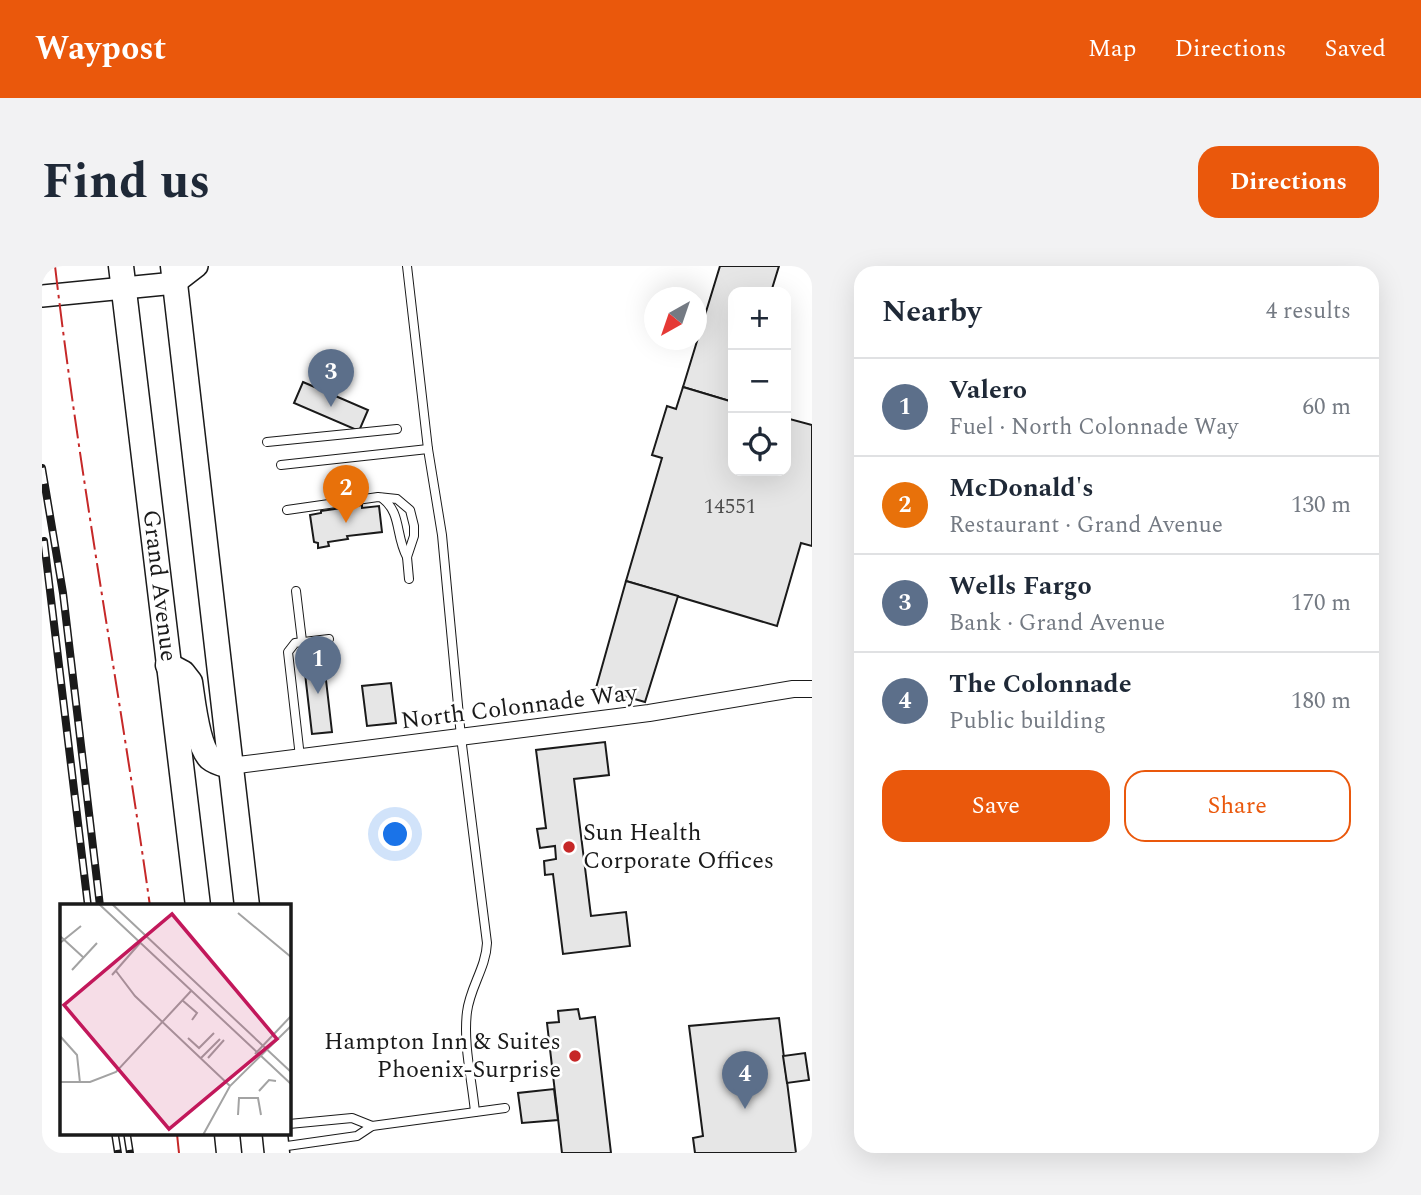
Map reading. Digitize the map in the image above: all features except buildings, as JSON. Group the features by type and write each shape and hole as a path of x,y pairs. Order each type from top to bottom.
{"highway":[{"name":"Grand Avenue","path":"174,274 247,904"},
{"name":"Grand Avenue","path":"122,277 198,904"},
{"path":"168,665 183,673 190,682 202,746 208,756 218,763 230,766"}],"main road":[{"path":"42,296 122,277 149,286 197,266"}],"street":[{"name":"North Colonnade Way","path":"230,766 694,707 793,689 812,689"}],"lane":[{"path":"407,266 428,449 442,536 461,737 486,943 485,961 471,995 466,1020 475,1112"},
{"path":"267,442 397,429"},
{"path":"281,465 428,449"},
{"path":"382,498 393,508 400,543 407,557"},
{"path":"287,510 382,498 397,499 407,506 412,514 414,536 407,557 408,579"},
{"path":"296,591 302,641"},
{"path":"300,758 288,652 295,643 329,639"},
{"path":"276,1145 357,1136 372,1126 505,1108"},
{"path":"290,1124 352,1118 372,1126"}],"railway":[{"path":"42,468 63,593 100,904"},
{"path":"44,541 88,904"},
{"path":"115,1136 118,1153"},
{"path":"127,1136 130,1153"}],"power":[{"path":"55,266 76,426 150,904"},
{"path":"177,1136 179,1153"}],"place":[{"name":"Wells Fargo","path":"331,407"},
{"name":"McDonald's","path":"346,523"},
{"name":"Valero","path":"318,694"},
{"name":"Sun Health Corporate Offices","path":"569,847"},
{"name":"Hampton Inn & Suites Phoenix-Surprise","path":"575,1056"},
{"name":"The Colonnade","path":"745,1109"}]}
